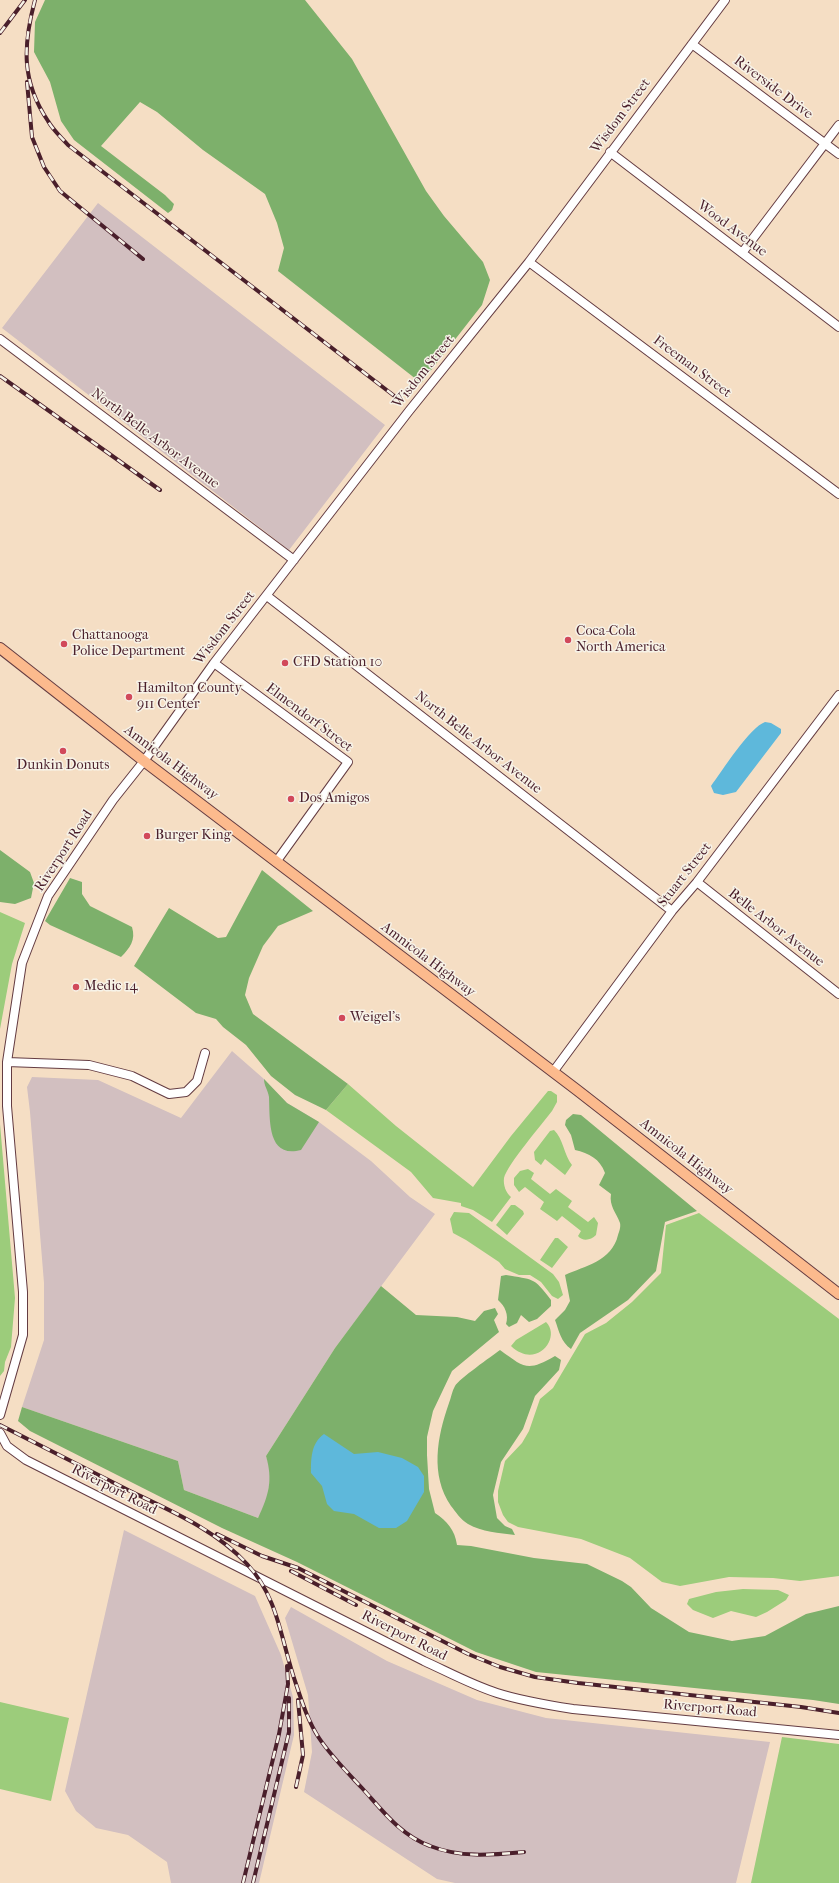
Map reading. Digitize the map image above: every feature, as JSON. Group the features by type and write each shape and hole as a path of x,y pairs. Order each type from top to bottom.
{"main road":[{"name":"Amnicola Highway","path":"0,648 144,761 553,1072 839,1294"}],"street":[{"name":"Wisdom Street","path":"144,761 214,663 409,411 529,262 725,0"},
{"name":"Riverside Drive","path":"692,44 839,154"},
{"path":"742,253 839,125"},
{"name":"Wood Avenue","path":"610,152 839,327"},
{"name":"Freeman Street","path":"529,262 839,494"},
{"name":"North Belle Arbor Avenue","path":"0,339 294,560"},
{"name":"North Belle Arbor Avenue","path":"267,596 672,911"},
{"name":"Elmendorf Street","path":"214,663 348,762 276,862"},
{"name":"Stuart Street","path":"553,1072 672,911 697,882 839,695"},
{"name":"Riverport Road","path":"0,1415 2,1398 23,1335 23,1292 8,1113 7,1062 22,964 48,896 110,805 144,761"},
{"name":"Belle Arbor Avenue","path":"697,882 839,994"},
{"path":"7,1062 89,1065 132,1076 169,1094 186,1092 196,1081 205,1054"},
{"name":"Riverport Road","path":"0,1433 7,1446 26,1460 424,1661 471,1683 497,1693 529,1702 573,1709 839,1735"}],"shaded area":[{"path":"98,203 385,425 289,550 2,328"},
{"path":"232,1051 264,1079 287,1103 319,1122 371,1161 410,1197 435,1214 335,1348 266,1456 271,1472 267,1501 258,1518 184,1490 178,1461 22,1407 44,1340 44,1283 27,1087 32,1077 98,1080 181,1118"},
{"path":"124,1530 255,1596 281,1655 293,1697 294,1735 259,1883 171,1883 167,1862 128,1835 96,1828 76,1811 65,1791"},
{"path":"291,1607 387,1661 477,1700 546,1718 770,1742 736,1883 455,1883 437,1879 304,1792 312,1752 308,1695 285,1618"}],"green space":[{"path":"45,0 305,0 352,59 426,191 444,216 483,262 490,280 482,305 421,383 278,271 284,248 277,223 265,194 203,150 157,112 140,102 101,146 165,195 174,204 172,210 168,213 74,140 61,121 50,82 34,52 35,22"},
{"path":"0,850 30,872 34,883 31,898 15,904 0,902"},
{"path":"262,870 313,911 278,926 263,946 249,978 245,995 253,1014 348,1084 326,1110 295,1095 271,1076 246,1045 223,1027 216,1019 196,1013 134,966 169,908 218,938 226,937"},
{"path":"70,878 82,882 82,894 90,906 132,927 133,940 121,957 50,925 45,921"},
{"path":"0,912 25,923 12,964 0,1029"},
{"path":"264,1079 287,1103 319,1122 301,1150 290,1151 282,1149 276,1143 271,1126 269,1097"},
{"path":"348,1084 396,1126 473,1187 511,1136 548,1091 551,1091 557,1095 557,1102 552,1111 518,1154 507,1172 504,1178 504,1186 511,1197 492,1222 473,1210 461,1206 461,1203 433,1198 411,1172 326,1110"},
{"path":"573,1114 581,1115 697,1211 665,1222 656,1271 628,1300 580,1333 571,1349 563,1340 555,1320 565,1310 570,1301 565,1275 604,1257 615,1244 620,1226 612,1206 611,1194 599,1185 605,1173 603,1168 593,1157 575,1150 571,1135 565,1125 566,1120"},
{"path":"0,1124 15,1298 11,1347 5,1362 4,1371 0,1376"},
{"path":"554,1130 557,1133 572,1165 565,1175 545,1159 541,1165 535,1160 534,1152 550,1131"},
{"path":"528,1169 534,1173 531,1179 550,1194 556,1189 572,1201 568,1207 588,1222 594,1217 598,1223 596,1235 587,1240 580,1238 578,1236 581,1231 562,1216 557,1221 540,1209 544,1202 525,1187 519,1192 514,1185 514,1178 520,1171"},
{"path":"511,1205 515,1205 523,1211 524,1214 507,1235 496,1225"},
{"path":"454,1212 469,1213 553,1274 559,1282 563,1295 558,1299 552,1296 541,1282 530,1275 519,1275 505,1269 499,1262 453,1233 450,1219"},
{"path":"699,1213 839,1319 839,1576 800,1581 773,1578 729,1577 680,1586 662,1582 630,1558 581,1539 518,1527 508,1522 503,1515 498,1502 498,1491 505,1461 522,1443 529,1431 540,1399 553,1388 585,1334 606,1323 632,1302 661,1273 666,1225"},
{"path":"555,1238 558,1238 568,1247 552,1268 540,1260"},
{"path":"506,1275 532,1280 551,1300 551,1306 537,1319 529,1322 521,1315 517,1323 509,1327 506,1324 506,1311 498,1300 501,1276"},
{"path":"381,1286 416,1315 457,1317 475,1321 484,1311 495,1308 498,1314 494,1320 499,1332 452,1371 433,1411 427,1437 429,1489 435,1513 450,1526 457,1545 471,1546 534,1558 587,1564 631,1587 651,1608 689,1632 732,1641 765,1636 806,1614 839,1606 839,1704 813,1700 536,1672 476,1652 297,1562 222,1528 30,1431 18,1421 22,1407 178,1461 184,1490 258,1518 265,1502 269,1487 269,1473 266,1456 335,1348"},
{"path":"546,1322 550,1329 551,1336 549,1343 544,1349 529,1355 520,1353 511,1346 516,1340"},
{"path":"500,1350 515,1361 526,1366 538,1364 555,1356 561,1360 559,1370 535,1396 523,1429 501,1462 493,1495 497,1518 505,1526 512,1529 515,1535 479,1529 463,1520 451,1506 444,1494 438,1469 441,1429 455,1386 463,1378"},
{"path":"743,1589 778,1590 789,1595 786,1600 756,1617 731,1611 713,1618 693,1610 687,1604 689,1599 716,1592"},
{"path":"0,1702 69,1718 51,1801 0,1789"},
{"path":"782,1737 839,1744 839,1883 751,1883"}],"water":[{"path":"765,722 771,723 781,729 781,733 736,792 723,795 714,793 711,786 729,760 744,740"},
{"path":"324,1434 354,1454 378,1452 402,1458 418,1467 424,1476 424,1492 407,1521 396,1528 379,1528 354,1514 334,1511 327,1504 322,1486 311,1473 314,1447 316,1442"}],"railway":[{"path":"0,33 25,0"},
{"path":"35,0 28,32 27,62 29,77 39,106 57,133 68,145 397,398"},
{"path":"27,82 32,137 44,167 60,191 143,259"},
{"path":"0,376 160,490"},
{"path":"0,1425 192,1522 221,1541 247,1564 258,1577 273,1606 298,1691 315,1732 339,1764 401,1829 420,1842 442,1850 476,1855 524,1852"},
{"path":"217,1534 262,1556 298,1568 468,1654 500,1667 535,1677 578,1683 801,1707 839,1713"},
{"path":"291,1571 356,1605"},
{"path":"243,1883 279,1734 288,1684 287,1666"},
{"path":"253,1883 289,1732 289,1698"},
{"path":"296,1787 303,1755 298,1700"}],"place":[{"name":"Coca-Cola North America","path":"568,640"},
{"name":"Chattanooga Police Department","path":"64,644"},
{"name":"CFD Station 10","path":"285,663"},
{"name":"Hamilton County 911 Center","path":"129,697"},
{"name":"Dunkin Donuts","path":"63,751"},
{"name":"Dos Amigos","path":"291,799"},
{"name":"Burger King","path":"147,836"},
{"name":"Medic 14","path":"76,987"},
{"name":"Weigel's","path":"342,1018"}]}
